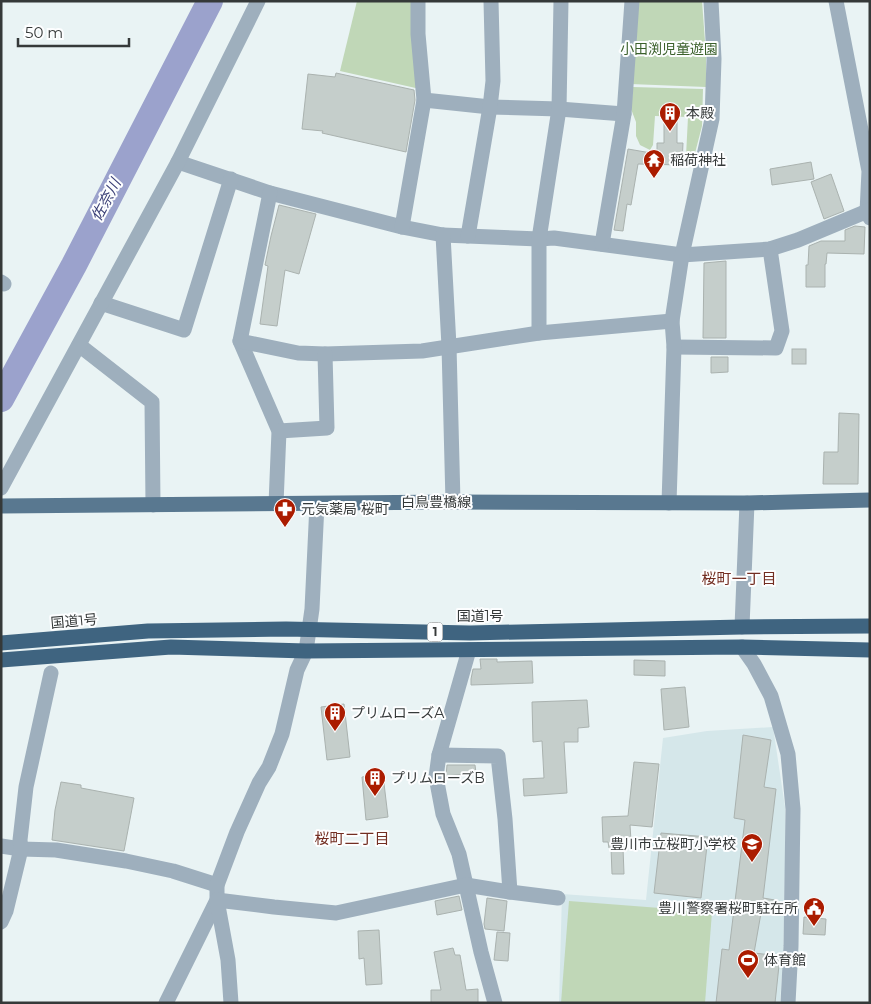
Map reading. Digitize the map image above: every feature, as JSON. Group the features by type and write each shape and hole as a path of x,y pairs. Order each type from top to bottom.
{"highway":[{"name":"国道1号","path":"1,643 148,631 286,629 470,633 870,626"},
{"name":"1","path":"1,660 171,647 306,651 742,647 870,650"}],"main road":[{"name":"白鳥豊橋線","path":"1,506 453,502 747,503 870,500"}],"street":[{"path":"1,488 178,162 258,1"},
{"path":"402,227 424,100 418,34 418,1"},
{"path":"468,236 493,81 491,1"},
{"path":"539,333 540,239 559,109 561,1"},
{"path":"602,244 624,114 632,1"},
{"path":"669,503 674,347 672,322 682,255 712,119 714,59 711,1"},
{"path":"178,162 270,193 443,236 554,238 682,255 770,249 869,213 869,171 836,1"},
{"path":"424,100 490,107 559,109 624,114"},
{"path":"101,303 184,330 230,179"},
{"path":"270,193 240,341 279,431 276,504"},
{"path":"443,236 449,346 453,502"},
{"path":"674,347 776,348 782,331 770,249"},
{"path":"240,341 298,353 422,351 539,333 672,322"},
{"path":"79,345 152,402 153,505"},
{"path":"279,431 327,428 325,354"},
{"path":"742,627 747,503"},
{"path":"166,1003 217,893 236,832 269,767 282,734 297,670 306,651 312,609 317,504"},
{"path":"742,647 754,664 771,696 788,754 793,809 791,946 788,1003"},
{"path":"469,650 439,755 436,777 443,814 459,854 495,1003"},
{"path":"1,922 6,911 21,849 20,840 26,787 51,673"},
{"path":"439,755 498,756 510,892"},
{"path":"1,846 21,849 56,850 126,861 173,871 217,893 274,907 336,913 466,886 558,898"},
{"path":"217,893 228,960 231,1003"}],"shaded area":[{"path":"773,727 785,807 783,960 780,1003 559,1003 562,894 646,900 663,738 707,731"}],"green space":[{"path":"357,1 415,1 420,89 340,71"},
{"name":"小田渕児童遊園","path":"635,1 702,1 706,87 630,84"},
{"path":"633,87 703,89 702,126 694,157 686,156 688,117 655,116 653,145 650,150 640,145 636,136 636,122 631,109"},
{"path":"569,901 712,912 705,1003 561,1003"}],"building":[{"path":"336,73 414,90 415,100 406,152 322,133 323,131 302,129 308,74 335,77"},
{"path":"664,120 677,120 677,143 683,143 682,165 638,164 631,205 627,204 623,231 614,230 628,149 657,154 657,143 664,143"},
{"path":"811,162 814,179 772,185 770,169"},
{"path":"831,174 844,211 824,219 811,182"},
{"path":"279,205 316,214 299,274 285,270 277,326 260,324 268,266 265,265"},
{"path":"855,226 865,227 864,254 827,253 825,287 806,287 806,265 808,265 809,246 821,241 845,241 845,230"},
{"path":"726,261 726,338 703,338 704,263"},
{"path":"792,349 806,349 806,364 792,364"},
{"path":"711,357 728,357 728,372 711,373"},
{"path":"839,413 859,414 858,484 823,484 824,452 838,452"},
{"path":"480,659 497,659 497,662 532,661 533,683 471,685 473,669 481,669"},
{"path":"634,660 665,661 665,676 634,675"},
{"path":"685,687 689,727 664,730 661,689"},
{"path":"587,700 589,727 578,728 578,742 564,742 567,793 524,796 523,779 544,778 542,741 533,742 532,702"},
{"name":"プリムローズA","path":"344,704 350,757 327,760 321,707"},
{"path":"743,735 771,740 764,787 776,789 763,898 775,900 774,914 761,913 754,953 780,956 775,1003 716,1003 722,949 729,950 745,820 734,818"},
{"path":"634,762 659,764 652,827 630,825 631,841 625,841 625,848 623,848 624,874 612,874 611,848 609,848 608,842 603,842 602,817 628,816"},
{"path":"447,765 475,765 476,773 446,776"},
{"name":"プリムローズB","path":"383,775 388,817 366,820 362,777"},
{"path":"61,782 81,785 81,788 134,798 124,851 52,840 55,810"},
{"path":"661,833 708,837 701,898 654,893"},
{"path":"459,896 462,910 437,915 435,901"},
{"path":"487,898 507,901 504,931 485,929"},
{"path":"804,917 826,919 825,935 803,934"},
{"path":"379,930 382,984 366,985 364,958 359,959 358,931"},
{"path":"497,932 510,933 508,961 494,960"},
{"path":"453,948 455,955 460,955 466,990 478,989 478,1003 431,1003 431,990 441,990 434,952"}],"waterway":[{"name":"佐奈川","path":"1,399 74,265 210,1"}],"place":[{"name":"本殿","path":"670,132"},
{"name":"稲荷神社","path":"654,179"},
{"name":"元気薬局 桜町","path":"285,528"},
{"name":"プリムローズA","path":"335,732"},
{"name":"プリムローズB","path":"375,797"},
{"name":"豊川市立桜町小学校","path":"752,863"},
{"name":"豊川警察署桜町駐在所","path":"814,927"},
{"name":"体育館","path":"748,979"}],"district":[{"name":"桜町一丁目","path":"739,579"},
{"name":"桜町二丁目","path":"352,839"}]}
